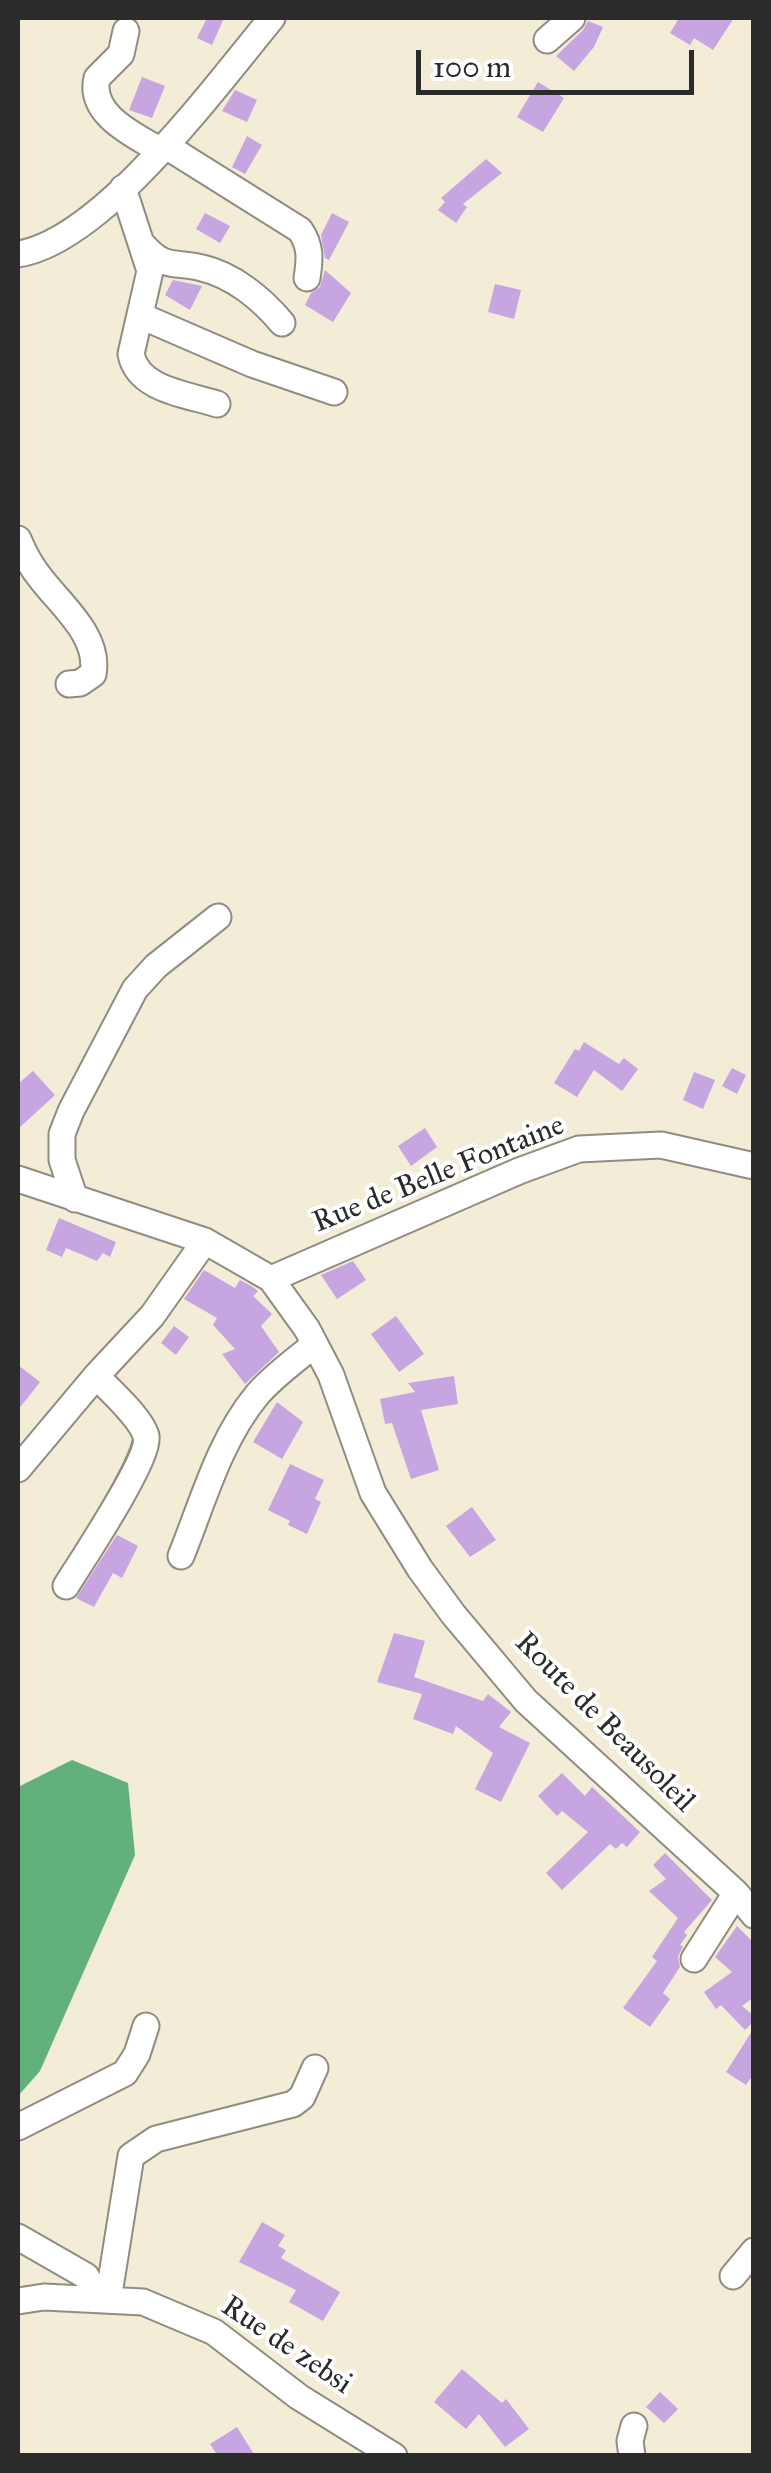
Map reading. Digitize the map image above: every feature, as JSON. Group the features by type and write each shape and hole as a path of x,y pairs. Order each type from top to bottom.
{"street":[{"path":"18,254 35,252 64,238 123,188 164,148 272,18"},
{"path":"547,40 572,18"},
{"path":"126,31 121,54 97,78 97,97 114,122 300,230 311,256 308,278"},
{"path":"123,188 150,271 131,354 138,373 151,384 217,404"},
{"path":"144,246 163,264 205,268 234,282 264,301 282,323"},
{"path":"141,316 252,364 334,392"},
{"path":"18,539 38,576 92,648 92,674 69,684"},
{"path":"75,1199 62,1160 62,1134 71,1110 135,990 156,966 218,917"},
{"name":"Rue de Belle Fontaine","path":"271,1280 519,1171 579,1149 661,1145 754,1166"},
{"name":"Route de Beausoleil","path":"18,1179 205,1241 271,1280 315,1344 331,1375 373,1492 420,1569 454,1614 526,1701 736,1893 754,1914"},
{"path":"18,1469 152,1316 205,1241"},
{"path":"181,1556 226,1443 243,1413 260,1391 315,1344"},
{"path":"66,1586 138,1468 146,1446 142,1428 96,1376"},
{"path":"694,1959 736,1893"},
{"path":"18,2127 125,2072 137,2054 146,2026"},
{"path":"104,2300 131,2156 156,2139 293,2104 302,2097 315,2068"},
{"path":"18,2237 86,2276 104,2300"},
{"path":"733,2276 754,2250"},
{"name":"Rue de zebsi","path":"18,2302 44,2297 143,2302 214,2332 300,2397 394,2456"},
{"path":"632,2456 634,2426"}],"green space":[{"path":"72,1760 128,1783 135,1855 40,2071 18,2096 18,1787"}],"building":[{"path":"207,18 224,18 212,45 197,38"},
{"path":"679,18 734,18 713,50 694,38 690,45 670,33"},
{"path":"588,21 603,27 594,47 574,71 556,56"},
{"path":"142,77 165,86 152,118 129,110"},
{"path":"538,82 564,98 543,132 517,117"},
{"path":"235,90 257,100 247,122 222,111"},
{"path":"247,136 262,145 245,174 232,167"},
{"path":"486,159 502,173 463,204 467,207 456,223 438,210 445,202 441,198"},
{"path":"205,213 230,226 220,243 196,229"},
{"path":"332,213 349,222 329,260 325,258 321,235"},
{"path":"325,270 351,293 333,322 305,305 311,293 320,287"},
{"path":"173,280 202,286 190,310 165,295"},
{"path":"495,284 521,290 514,319 488,312"},
{"path":"584,1042 619,1064 624,1058 638,1069 622,1091 594,1070 577,1097 554,1083 575,1049 579,1051"},
{"path":"732,1068 746,1075 737,1094 722,1086"},
{"path":"33,1071 55,1095 18,1129 18,1084"},
{"path":"694,1072 715,1080 703,1109 683,1100"},
{"path":"425,1128 437,1147 411,1166 398,1146"},
{"path":"59,1218 116,1242 110,1257 103,1253 97,1261 66,1248 62,1257 46,1250"},
{"path":"353,1261 366,1280 337,1299 321,1275"},
{"path":"204,1270 235,1288 240,1280 253,1287 258,1291 253,1296 272,1314 261,1326 279,1352 245,1384 222,1354 235,1349 213,1325 217,1318 184,1299"},
{"path":"396,1316 424,1354 399,1372 371,1334"},
{"path":"174,1326 189,1337 176,1355 161,1343"},
{"path":"18,1365 40,1382 18,1410"},
{"path":"454,1376 458,1404 421,1410 439,1470 411,1479 392,1423 385,1424 380,1399 415,1392 408,1383"},
{"path":"277,1402 303,1422 282,1459 253,1442"},
{"path":"290,1464 324,1480 315,1499 321,1502 307,1534 268,1510"},
{"path":"472,1507 496,1540 470,1557 446,1526"},
{"path":"117,1535 138,1546 122,1578 113,1573 94,1607 76,1598"},
{"path":"394,1633 425,1641 414,1677 483,1701 488,1694 511,1712 499,1727 530,1743 501,1802 475,1789 493,1753 456,1726 453,1734 413,1719 422,1694 377,1682"},
{"path":"562,1773 585,1796 592,1787 640,1832 627,1847 622,1843 616,1849 610,1844 562,1890 546,1873 588,1832 562,1811 557,1816 538,1796"},
{"path":"665,1853 712,1900 684,1932 687,1935 680,1945 680,1967 663,1993 670,1999 650,2027 623,2008 657,1961 652,1957 678,1918 649,1891 666,1879 653,1865"},
{"path":"737,1926 754,1943 754,1997 742,2006 754,2016 754,2021 745,2030 721,2005 716,2009 704,1992 732,1972 715,1957"},
{"path":"754,2028 754,2073 746,2085 726,2072"},
{"path":"262,2222 285,2235 278,2246 286,2250 281,2258 340,2292 323,2321 289,2302 296,2290 239,2262"},
{"path":"462,2369 502,2403 506,2399 529,2429 505,2447 479,2414 466,2429 434,2402"},
{"path":"660,2392 678,2409 664,2423 646,2407"},
{"path":"237,2427 255,2456 218,2456 210,2444"}]}
